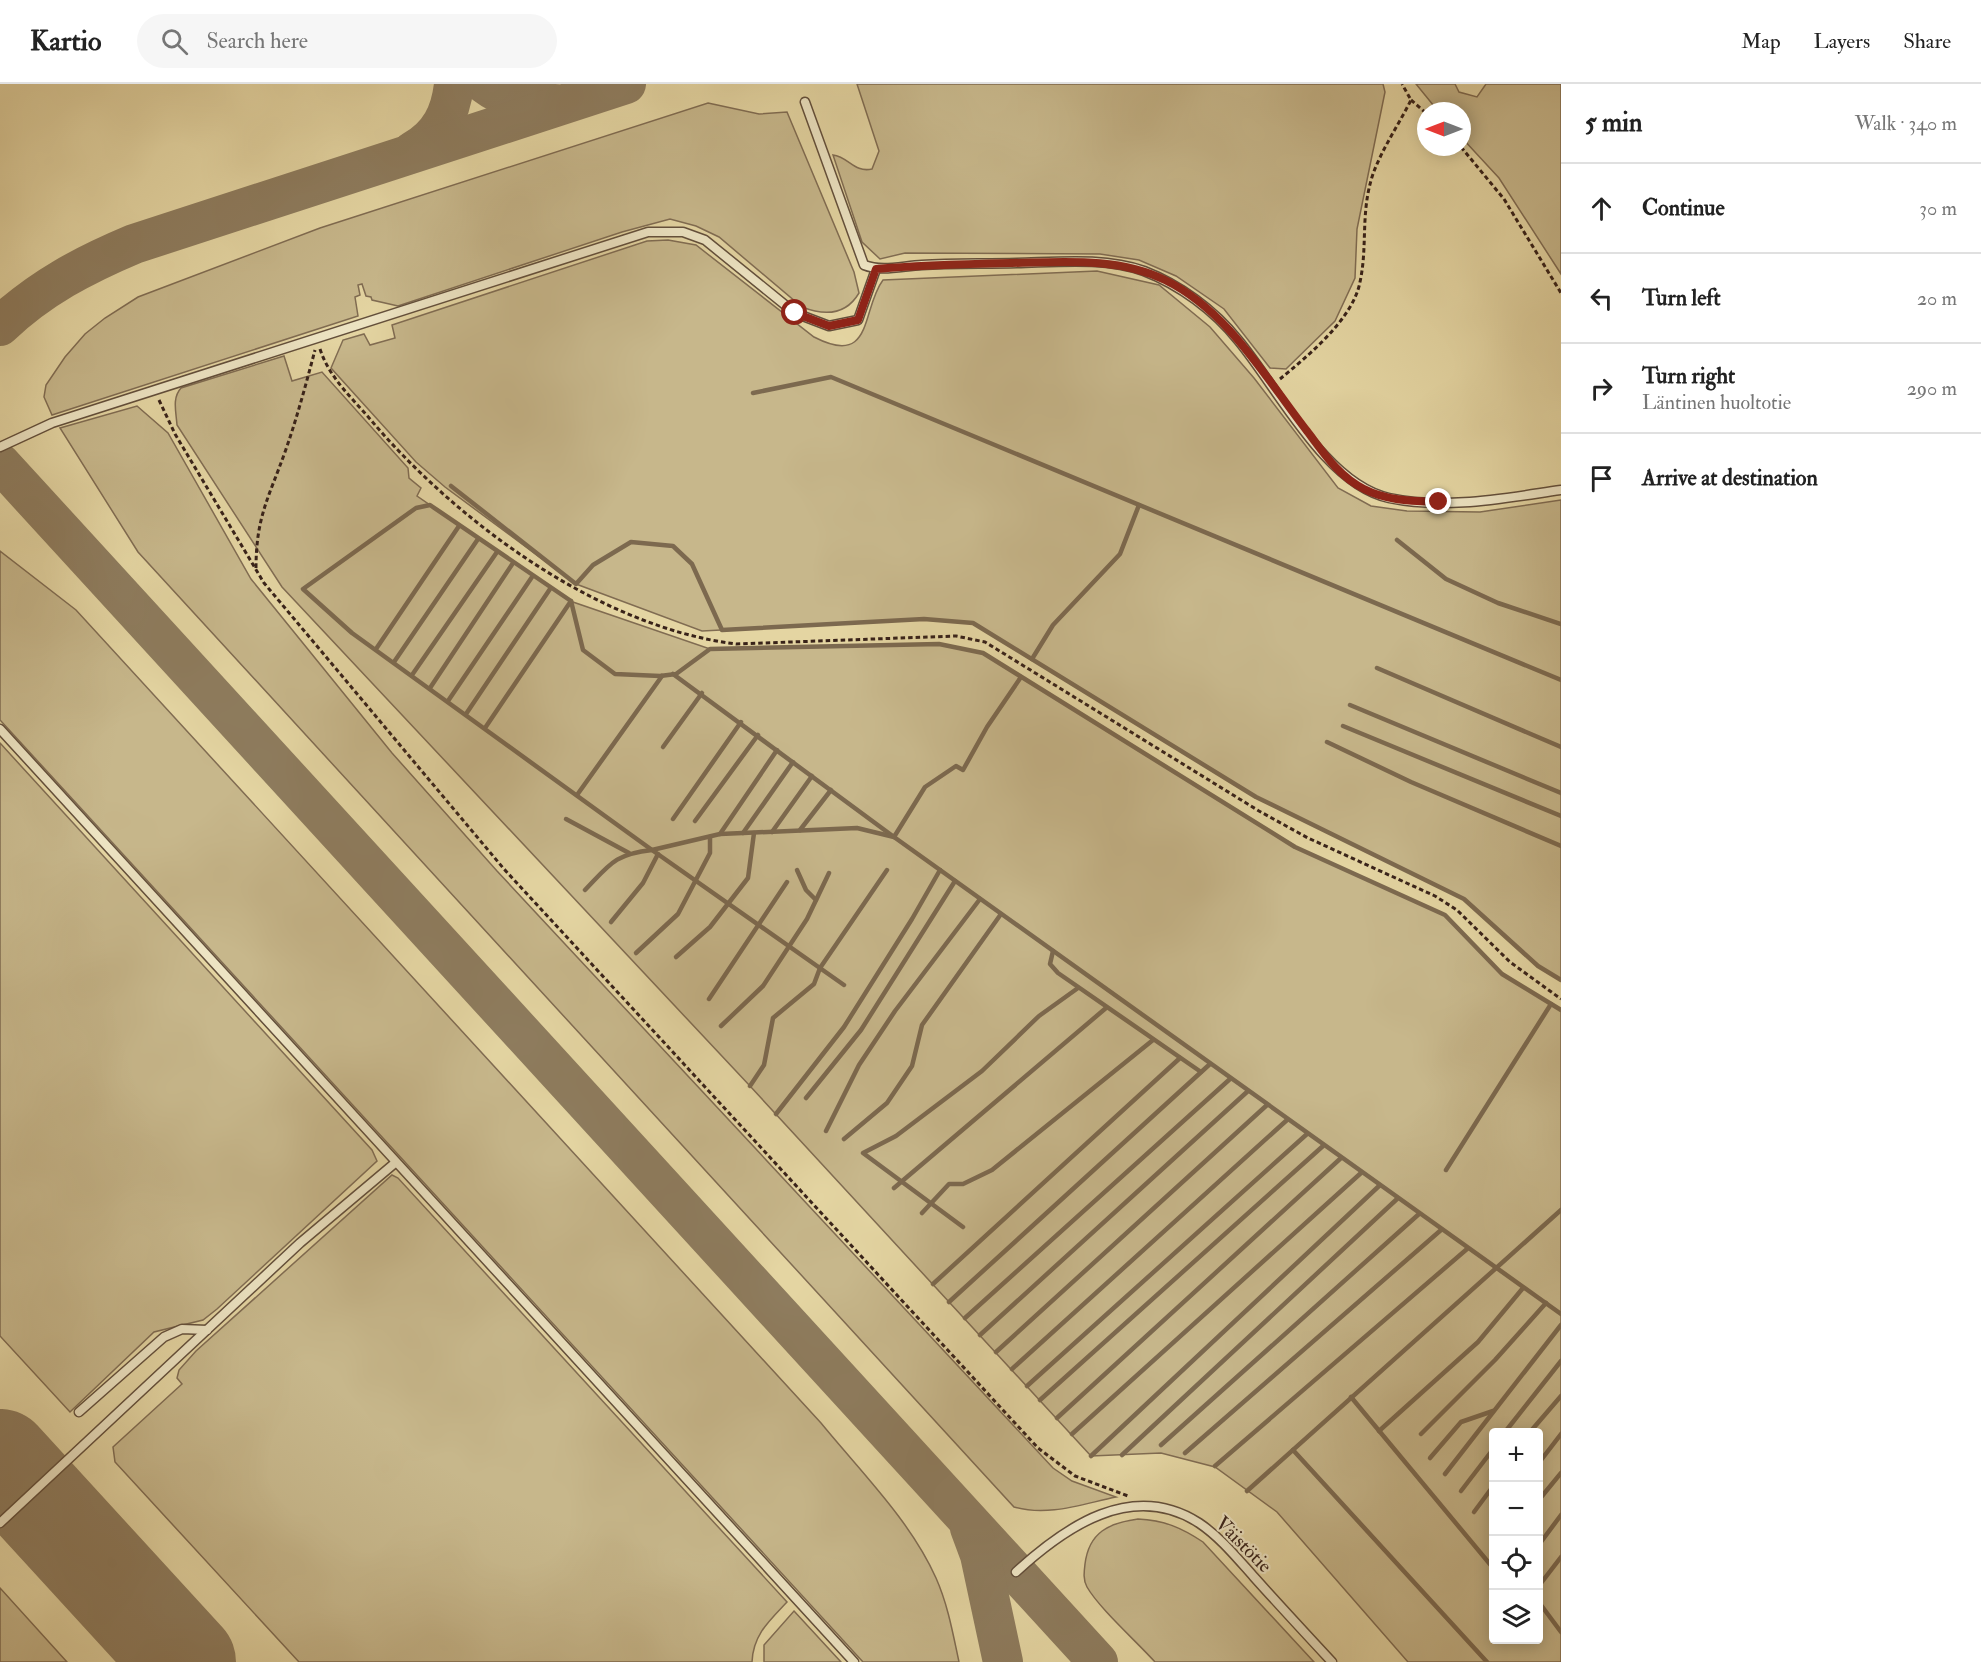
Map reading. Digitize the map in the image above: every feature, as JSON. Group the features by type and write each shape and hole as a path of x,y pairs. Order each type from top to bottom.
{"lane":[{"path":"805,102 864,265 876,269 922,265 1063,262 1108,264 1141,270 1180,289 1214,315 1238,339 1330,462 1352,482 1378,495 1402,500 1466,502 1561,490"},
{"path":"0,447 52,423 648,232 683,231 705,240 795,313 829,326 858,320 876,269"},
{"path":"0,729 854,1662"},
{"path":"0,1522 300,1243 395,1163"},
{"path":"80,1412 164,1337 182,1329 207,1330"},
{"name":"Väistötie","path":"1016,1572 1048,1543 1076,1524 1108,1510 1141,1506 1177,1512 1216,1536 1332,1662"}],"path":[{"path":"1402,84 1411,100 1417,105"},
{"path":"1272,386 1318,347 1351,305 1360,283 1364,213 1374,172 1411,100"},
{"path":"1468,156 1504,199 1561,293"},
{"path":"256,568 256,537 260,514 298,411 317,339"},
{"path":"317,339 326,368 394,447 445,498 563,583 592,599 703,640 736,644 956,636 985,642 1259,811 1308,838 1435,896 1457,910 1510,962 1561,999"},
{"path":"155,390 175,434 264,583 504,869 1038,1448 1075,1476 1124,1492 1141,1506"}],"shaded area":[{"path":"857,84 1383,84 1385,92 1357,229 1355,278 1335,321 1286,369 1270,368 1224,309 1176,276 1139,260 1100,254 905,253 880,259 862,242 833,155 866,170 872,169 879,151"},
{"path":"1416,84 1455,84 1459,92 1477,97 1486,84 1561,84 1561,274 1499,178 1471,148 1471,102 1431,102"},
{"path":"708,103 759,114 787,112 854,272 859,293 848,306 834,312 819,312 802,307 719,237 696,226 670,219 622,232 398,306 372,300 371,297 366,296 362,284 358,285 360,295 355,297 358,316 52,415 44,397 46,385 65,357 85,334 138,297 320,228"},
{"path":"668,240 696,245 814,337 833,345 847,345 856,340 863,331 876,292 883,280 1097,271 1159,285 1210,327 1254,378 1338,488 1371,506 1407,511 1480,512 1561,500 1561,980 1538,966 1464,899 1256,797 973,623 924,619 702,631 576,584 445,487 416,462 331,368 343,340 364,334 370,345 395,338 392,325 647,241"},
{"path":"284,356 292,381 322,372 408,468 409,478 421,488 417,496 570,601 710,649 939,644 983,653 1295,847 1445,915 1502,974 1561,1010 1561,1662 1408,1662 1277,1512 1215,1467 1161,1453 1091,1456 750,1086 282,587 177,425 175,410 178,392 181,388"},
{"path":"137,406 168,433 251,579 392,753 497,871 1053,1468 1072,1481 1116,1497 1052,1510 1027,1510 1014,1507 138,552 60,428"},
{"path":"0,551 76,610 821,1423 884,1497 913,1536 936,1578 944,1599 959,1662 863,1662 0,720"},
{"path":"0,743 372,1150 377,1161 217,1309 203,1320 154,1332 70,1412 0,1336"},
{"path":"392,1175 398,1178 787,1602 768,1622 759,1636 752,1662 299,1662 115,1462 113,1447 182,1384 177,1378 179,1370 196,1351"},
{"path":"1138,1519 1172,1526 1203,1542 1314,1662 1155,1662 1100,1605 1084,1579 1087,1553 1096,1537 1102,1531 1118,1523"},
{"path":"0,1588 67,1662 0,1662"},
{"path":"794,1611 841,1662 764,1662 764,1645"}],"waterway":[{"path":"753,393 831,377 1561,680"},
{"path":"451,486 576,584 593,565 631,542 673,546 692,564 722,630 924,619 973,623 1256,797 1464,899 1538,966 1561,980"},
{"path":"485,728 571,601 430,505 416,508 303,589 352,633 652,850 720,834 857,828 894,837 1561,1314"},
{"path":"1032,659 1053,625 1120,554 1139,505"},
{"path":"376,649 459,526"},
{"path":"394,662 478,539"},
{"path":"1397,540 1446,579 1498,603 1561,624"},
{"path":"412,675 497,552"},
{"path":"430,688 513,563"},
{"path":"448,701 532,577"},
{"path":"466,714 550,589"},
{"path":"571,601 583,650 615,674 660,676 676,674 710,649 939,644 983,653 1295,847 1445,915 1502,974 1561,1010"},
{"path":"1377,668 1561,747"},
{"path":"673,674 894,837 925,787 956,766 963,770 987,727 1021,677"},
{"path":"577,795 662,676"},
{"path":"663,747 702,693"},
{"path":"1350,705 1561,793"},
{"path":"673,819 741,722"},
{"path":"1343,726 1561,816"},
{"path":"695,821 758,735"},
{"path":"1327,742 1411,782 1561,846"},
{"path":"720,834 777,750"},
{"path":"743,833 793,762"},
{"path":"772,832 812,776"},
{"path":"800,830 831,790"},
{"path":"566,819 629,853"},
{"path":"676,957 710,927 748,878 754,833"},
{"path":"636,953 678,914 710,853 710,837"},
{"path":"585,890 614,862 629,854 652,850 844,985"},
{"path":"611,922 643,883 658,854"},
{"path":"797,870 806,890 816,900"},
{"path":"750,1086 764,1065 773,1018 814,984 820,968 887,870"},
{"path":"776,1114 844,1027 940,870"},
{"path":"721,1026 763,986 807,919 829,873"},
{"path":"806,1098 861,1030 955,881"},
{"path":"709,999 787,882"},
{"path":"826,1131 859,1065 895,1011 980,899"},
{"path":"844,1139 887,1103 912,1066 922,1025 1001,914"},
{"path":"1053,951 1050,964 1058,973 1201,1072"},
{"path":"963,1227 863,1153 896,1136 982,1071 1039,1016 1078,988"},
{"path":"1446,1170 1551,1004"},
{"path":"894,1188 1106,1008"},
{"path":"922,1213 949,1184 963,1184 992,1170 1153,1040"},
{"path":"933,1284 1180,1058"},
{"path":"949,1302 1210,1064"},
{"path":"965,1318 1230,1079"},
{"path":"980,1335 1248,1091"},
{"path":"996,1352 1267,1105"},
{"path":"1012,1369 1287,1120"},
{"path":"1027,1386 1307,1134"},
{"path":"1040,1400 1323,1146"},
{"path":"1057,1418 1341,1158"},
{"path":"1072,1434 1361,1173"},
{"path":"1091,1456 1379,1186"},
{"path":"1122,1455 1397,1199"},
{"path":"1247,1491 1561,1210"},
{"path":"1161,1445 1419,1214"},
{"path":"1185,1453 1441,1230"},
{"path":"1215,1466 1467,1249"},
{"path":"1379,1431 1478,1342 1523,1288"},
{"path":"1421,1434 1495,1360 1546,1303"},
{"path":"1445,1474 1561,1325"},
{"path":"1508,1428 1561,1361"},
{"path":"1533,1428 1561,1396"},
{"path":"1351,1397 1489,1563"},
{"path":"1430,1458 1461,1422 1493,1411"},
{"path":"1543,1457 1561,1434"},
{"path":"1293,1450 1487,1662"},
{"path":"1461,1491 1489,1455"},
{"path":"1543,1495 1561,1473"},
{"path":"1474,1512 1489,1492"},
{"path":"1543,1539 1561,1515"},
{"path":"1543,1580 1561,1557"},
{"path":"1543,1608 1561,1632"}],"taxiway":[{"path":"413,151 430,138 442,123 450,105 454,84"},
{"path":"485,84 501,94 518,100 536,104 555,104"},
{"path":"0,326 31,300 63,279 134,244 626,84"},
{"path":"0,463 1098,1662"},
{"path":"970,1528 980,1555 1003,1662"}],"runway":[{"path":"0,1460 185,1662"}],"route":[{"path":"795,313 829,326 858,320 876,269 922,265 1063,262 1120,265 1141,270 1165,280 1188,294 1238,339 1330,462 1352,482 1364,490 1390,498 1439,502"}]}
